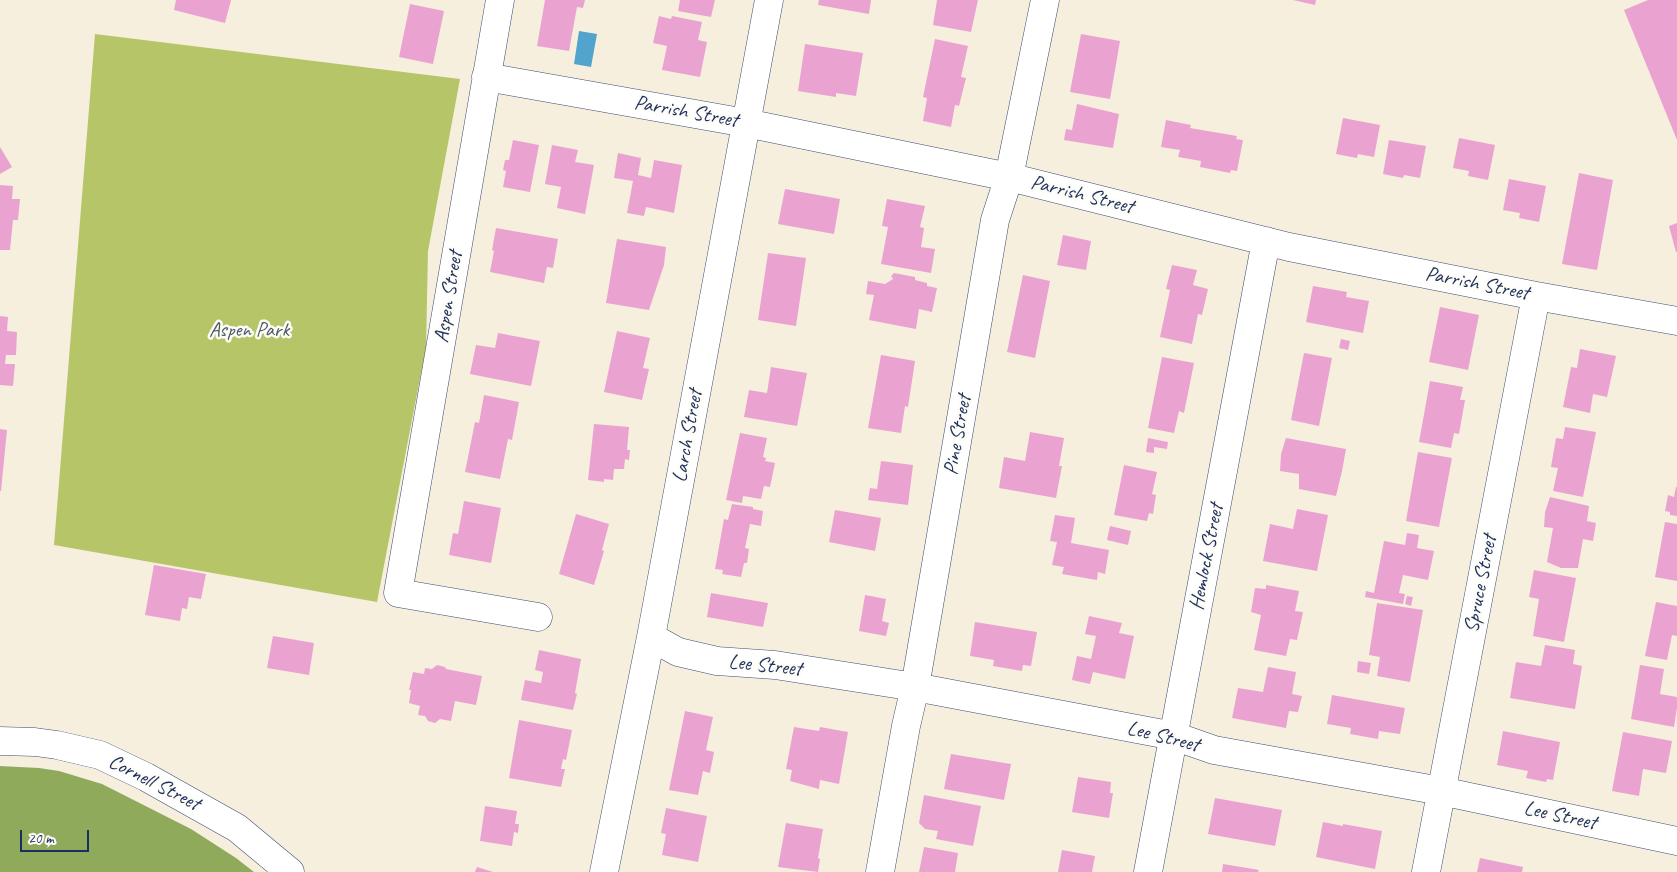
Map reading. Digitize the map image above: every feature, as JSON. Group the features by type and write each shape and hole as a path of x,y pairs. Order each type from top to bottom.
{"street":[{"name":"Aspen Street","path":"500,0 398,593 538,617"},
{"name":"Larch Street","path":"604,872 651,637 770,0"},
{"name":"Pine Street","path":"880,872 906,726 915,687 995,220 1009,177 1044,0"},
{"name":"Parrish Street","path":"486,77 746,123 1009,177 1266,241 1536,296 1677,321"},
{"name":"Hemlock Street","path":"1148,872 1266,241"},
{"name":"Spruce Street","path":"1426,872 1536,296"},
{"name":"Lee Street","path":"651,637 678,652 717,661 775,665 915,687 1174,736 1214,750 1441,791 1677,841"},
{"name":"Cornell Street","path":"0,741 57,745 100,755 146,777 237,828 290,872"}],"green space":[{"name":"Aspen Park","path":"95,34 460,79 428,251 426,347 377,602 54,545"},
{"path":"0,766 59,771 102,784 191,829 254,872 0,872"}],"water":[{"path":"579,31 597,34 591,67 574,64"}],"building":[{"path":"176,0 231,0 225,23 174,10"},
{"path":"545,0 585,0 583,8 577,7 569,51 537,46"},
{"path":"680,0 715,0 711,17 678,11"},
{"path":"819,0 871,0 869,14 818,5"},
{"path":"937,0 978,0 971,32 933,25"},
{"path":"1293,0 1316,0 1315,5"},
{"path":"1648,0 1677,0 1677,140 1624,10"},
{"path":"410,4 444,11 433,64 399,57"},
{"path":"659,16 671,19 672,16 702,22 698,40 707,42 700,77 662,70 667,46 653,43"},
{"path":"1081,34 1120,41 1110,99 1070,92"},
{"path":"935,39 968,46 961,77 966,78 959,106 955,105 951,127 923,121 927,98 923,97"},
{"path":"805,44 863,53 856,96 836,93 836,97 798,91"},
{"path":"1077,104 1119,114 1113,148 1064,140 1066,129 1072,130"},
{"path":"1343,118 1380,125 1374,157 1358,154 1357,158 1336,154"},
{"path":"1166,120 1191,125 1190,128 1237,136 1236,139 1243,140 1237,171 1231,170 1230,173 1200,167 1201,161 1178,157 1180,150 1161,147"},
{"path":"1459,138 1495,145 1488,180 1468,176 1469,171 1453,168"},
{"path":"513,140 539,145 530,192 503,187 506,171 503,170 505,160 509,160"},
{"path":"1389,140 1426,146 1420,178 1404,175 1403,178 1383,174"},
{"path":"552,145 578,150 575,162 594,165 585,214 557,208 561,187 545,184"},
{"path":"0,147 12,167 0,174"},
{"path":"618,153 641,158 638,175 651,178 654,160 682,165 674,213 646,207 644,216 627,213 633,181 614,178"},
{"path":"1579,173 1613,180 1597,270 1562,264"},
{"path":"1509,179 1546,186 1539,222 1519,218 1520,213 1503,210"},
{"path":"0,185 13,186 12,199 20,199 18,220 13,220 10,250 0,250"},
{"path":"785,189 840,199 834,234 778,224"},
{"path":"887,199 925,206 920,227 924,228 921,247 935,249 931,273 881,264 888,227 882,226"},
{"path":"1677,223 1677,252 1676,252 1669,226"},
{"path":"496,228 558,239 553,268 547,267 544,283 490,272"},
{"path":"1063,235 1091,241 1086,270 1057,265"},
{"path":"617,239 666,247 664,265 649,310 606,303"},
{"path":"768,253 806,258 796,326 758,320"},
{"path":"1172,265 1197,270 1193,285 1208,289 1202,315 1198,314 1192,344 1160,337 1170,290 1166,289"},
{"path":"894,273 915,277 915,280 927,283 927,286 937,288 932,312 919,309 916,329 869,320 874,295 866,294 868,281 885,284 893,279 891,276"},
{"path":"1023,275 1050,281 1035,358 1007,352"},
{"path":"1313,286 1347,292 1346,297 1369,301 1363,333 1306,322"},
{"path":"1440,307 1479,315 1468,370 1429,362"},
{"path":"0,316 8,317 7,331 17,332 16,355 6,355 5,364 15,364 13,386 0,385"},
{"path":"617,331 650,338 643,368 649,369 642,400 604,392"},
{"path":"498,333 540,341 531,386 470,374 476,345 495,348"},
{"path":"1341,339 1350,341 1348,350 1339,348"},
{"path":"1580,349 1616,356 1607,397 1593,394 1590,413 1563,407 1571,367 1577,368"},
{"path":"1304,353 1332,358 1319,426 1291,420"},
{"path":"881,355 915,361 908,407 905,406 901,433 868,428"},
{"path":"1162,357 1194,363 1184,413 1179,411 1174,433 1148,428"},
{"path":"771,367 807,373 797,426 744,417 749,390 767,393"},
{"path":"1430,381 1463,387 1460,400 1465,400 1459,434 1454,433 1451,448 1419,442"},
{"path":"484,395 519,402 512,440 508,439 500,479 465,472 475,422 479,423"},
{"path":"594,424 629,427 627,450 630,450 629,460 625,459 624,469 614,469 613,480 604,479 604,482 588,480"},
{"path":"1565,427 1596,432 1583,497 1553,491 1558,468 1551,467 1556,438 1563,439"},
{"path":"0,429 7,430 1,491 0,491"},
{"path":"1030,432 1064,438 1059,466 1062,466 1056,498 999,488 1004,457 1025,461"},
{"path":"740,433 767,438 763,457 766,458 765,461 775,463 770,487 764,486 761,499 743,496 742,503 726,500"},
{"path":"1148,438 1168,442 1167,449 1154,447 1154,453 1146,452"},
{"path":"1286,438 1346,449 1336,496 1299,489 1299,474 1280,471 1281,454"},
{"path":"1418,452 1452,458 1439,527 1406,521"},
{"path":"881,461 913,465 908,505 868,500 870,488 877,489"},
{"path":"1124,465 1157,472 1152,494 1156,495 1153,514 1149,513 1147,521 1114,515"},
{"path":"1676,487 1677,516 1670,515 1670,512 1665,511 1668,495 1674,497"},
{"path":"1550,497 1589,506 1587,521 1596,523 1593,541 1583,539 1578,568 1561,568 1547,562 1553,528 1544,527 1545,512"},
{"path":"464,501 501,508 491,563 449,555 453,533 458,534"},
{"path":"732,504 753,507 753,509 763,511 761,526 750,524 745,548 749,549 747,563 744,563 741,577 722,574 723,570 715,569 724,519 728,520"},
{"path":"1297,509 1328,515 1317,571 1263,561 1270,524 1293,529"},
{"path":"835,510 881,518 875,551 829,542"},
{"path":"576,514 609,524 602,550 604,551 594,585 559,574"},
{"path":"1055,515 1075,518 1071,543 1109,550 1105,574 1098,572 1097,580 1062,574 1064,567 1052,565 1057,542 1050,541"},
{"path":"1665,522 1677,524 1677,581 1655,577"},
{"path":"1110,526 1131,531 1128,545 1107,540"},
{"path":"1407,533 1419,535 1417,548 1434,551 1428,580 1403,575 1399,593 1405,594 1403,604 1365,597 1366,591 1374,593 1384,541 1405,545"},
{"path":"154,565 206,574 201,599 189,597 187,609 182,608 180,621 145,615"},
{"path":"1534,570 1576,578 1564,642 1533,636 1539,599 1529,597"},
{"path":"1266,585 1299,591 1295,611 1303,612 1297,640 1290,639 1286,656 1254,650 1261,615 1251,612 1255,588 1266,589"},
{"path":"711,593 768,603 763,627 707,617"},
{"path":"865,595 886,599 882,621 889,623 886,636 859,631"},
{"path":"1407,596 1413,597 1411,606 1405,604"},
{"path":"1656,602 1677,606 1677,636 1672,635 1667,660 1645,656"},
{"path":"1377,603 1423,610 1410,682 1377,676 1380,657 1369,655"},
{"path":"1089,616 1122,623 1119,633 1134,636 1125,679 1093,672 1090,684 1072,680 1077,656 1091,659 1096,636 1085,634"},
{"path":"975,622 1037,632 1031,666 1023,665 1022,671 993,666 994,660 970,656"},
{"path":"273,636 314,643 309,675 267,668"},
{"path":"1545,645 1575,650 1573,664 1582,666 1575,709 1510,698 1516,662 1541,666"},
{"path":"539,650 581,659 573,710 521,700 525,680 541,683 543,672 535,670"},
{"path":"1358,661 1371,663 1369,674 1357,672"},
{"path":"437,665 446,669 482,676 476,705 455,701 451,721 440,719 435,723 428,721 425,716 418,715 420,706 409,703 411,690 409,690 413,672 424,674 425,668 432,669"},
{"path":"1640,665 1664,669 1660,694 1677,697 1674,727 1631,719"},
{"path":"1268,667 1296,672 1292,694 1302,696 1298,712 1289,711 1286,728 1232,718 1238,688 1263,692"},
{"path":"1332,695 1405,708 1400,734 1379,731 1378,739 1350,734 1351,728 1327,724"},
{"path":"685,711 713,717 706,750 714,752 710,773 703,771 698,795 669,790"},
{"path":"519,720 572,730 566,760 563,759 561,769 565,769 561,787 509,778"},
{"path":"794,727 819,731 820,727 848,732 839,784 820,780 819,789 790,781 792,770 786,769"},
{"path":"1503,731 1560,742 1553,780 1547,779 1546,782 1526,778 1528,771 1497,765"},
{"path":"1623,732 1672,741 1666,773 1643,769 1639,796 1612,791"},
{"path":"951,754 1011,764 1004,800 944,789"},
{"path":"1078,777 1111,782 1110,793 1113,793 1109,818 1072,812"},
{"path":"924,795 981,806 973,846 936,839 938,831 925,829 919,823"},
{"path":"1215,798 1282,810 1275,846 1208,834"},
{"path":"485,806 517,811 515,824 519,824 518,833 514,832 512,846 480,841"},
{"path":"666,808 707,816 698,862 662,855 666,834 661,833"},
{"path":"1323,822 1382,831 1375,869 1316,857"},
{"path":"786,823 823,829 818,858 820,859 818,872 778,867"},
{"path":"924,847 958,853 955,872 919,872"},
{"path":"1062,850 1095,856 1092,872 1058,872"},
{"path":"1480,858 1523,867 1522,872 1477,872"},
{"path":"1223,864 1259,870 1258,872 1222,872"},
{"path":"477,867 493,872 475,872"}]}
